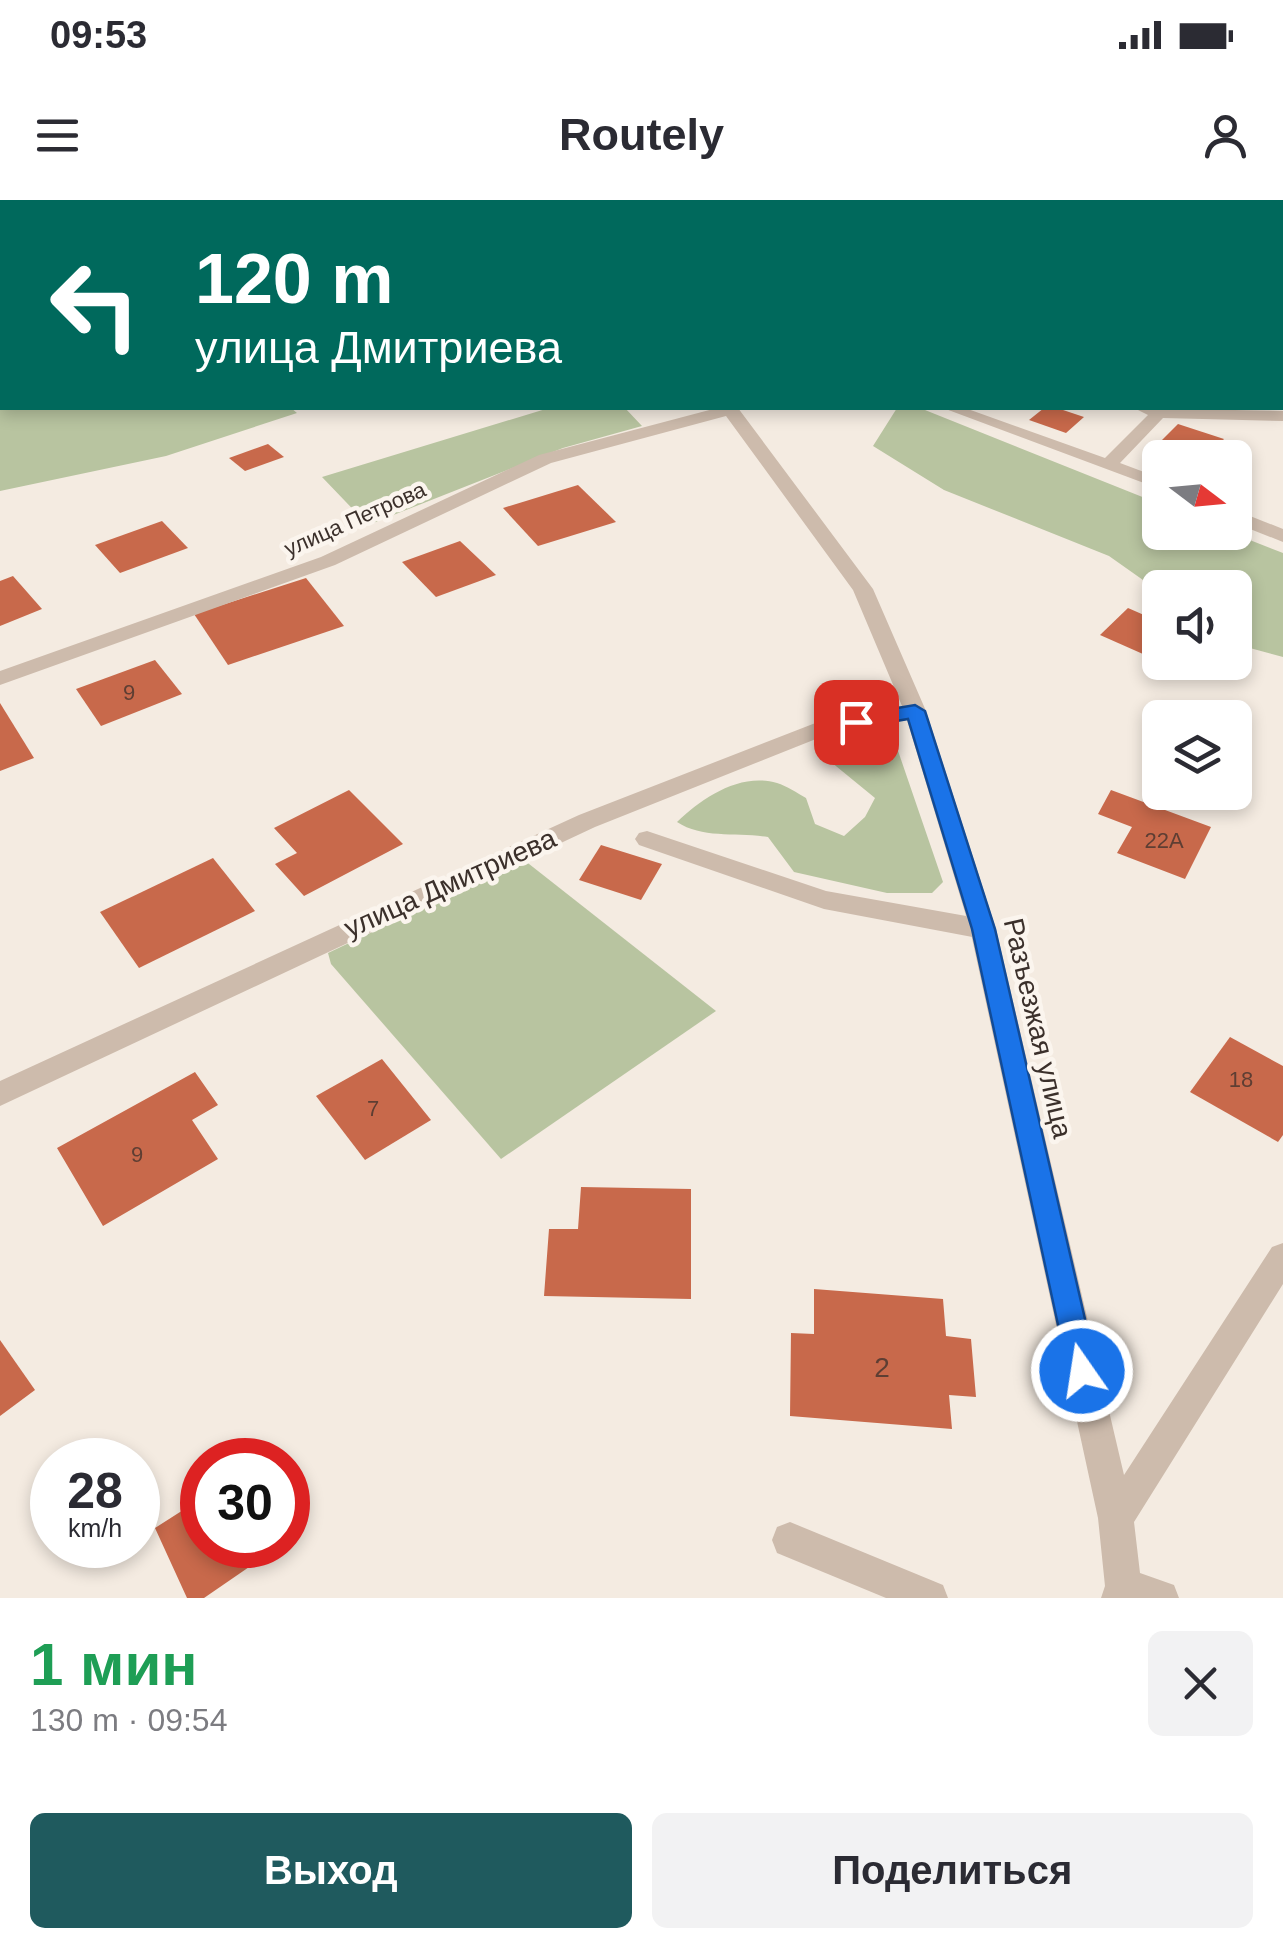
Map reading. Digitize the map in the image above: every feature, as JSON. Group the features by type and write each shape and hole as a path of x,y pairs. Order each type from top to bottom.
{"street":[{"name":"улица Петрова","path":"0,678 328,561 545,460 723,410"},
{"name":"Разъезжая улица","path":"731,410 863,589 915,711 983,929 1116,1518 1121,1592"},
{"path":"956,410 1142,476"},
{"path":"1110,463 1151,410 1283,416"},
{"path":"1252,523 1283,536"},
{"name":"улица Дмитриева","path":"0,1094 586,821 826,727 915,711"},
{"path":"648,839 824,900 983,929"},
{"path":"1116,1518 1283,1256"},
{"path":"790,1540 930,1598"},
{"path":"1121,1592 1161,1598"}],"green space":[{"path":"0,410 297,413 166,456 0,491"},
{"path":"542,410 627,410 642,426 563,448 368,525 322,477"},
{"path":"896,410 925,410 1142,497 1142,550 1252,550 1252,541 1283,553 1283,657 1252,649 1252,570 1142,570 1142,579 1109,556 944,490 873,446"},
{"path":"895,742 943,882 932,893 887,893 794,872 768,837 709,833 677,822 722,789 763,781 781,784 806,798 815,824 844,836 865,817 875,798 831,762 838,755 866,756"},
{"path":"524,860 716,1011 501,1159 331,964 328,953"}],"building":[{"path":"1042,410 1063,410 1084,417 1066,433 1029,420"},
{"path":"1178,424 1224,439 1223,440 1162,440"},
{"path":"268,444 284,457 245,471 229,458"},
{"path":"578,485 616,522 538,546 503,508"},
{"path":"162,521 188,548 120,573 95,545"},
{"path":"460,541 496,575 436,597 402,562"},
{"path":"13,576 42,609 0,626 0,581"},
{"path":"306,578 344,626 228,665 194,614"},
{"path":"1128,608 1142,614 1142,654 1100,635"},
{"path":"155,660 182,694 101,726 76,689"},
{"path":"0,703 34,758 0,771"},
{"path":"349,790 403,844 304,896 275,864 297,853 274,828"},
{"path":"1111,790 1142,801 1142,810 1165,810 1211,827 1185,879 1117,853 1132,827 1098,814"},
{"path":"601,845 662,864 641,900 579,880"},
{"path":"213,858 255,911 139,968 100,912"},
{"path":"1230,1037 1283,1066 1283,1135 1278,1142 1190,1092"},
{"path":"382,1059 431,1120 365,1160 316,1096"},
{"path":"195,1072 218,1105 192,1120 218,1159 103,1226 57,1148"},
{"path":"581,1187 691,1189 691,1299 544,1296 549,1229 578,1229"},
{"path":"814,1289 943,1299 946,1336 971,1339 976,1397 949,1395 952,1429 790,1416 791,1333 814,1334"},
{"path":"0,1340 35,1390 0,1416"},
{"path":"180,1512 180,1568 248,1568 204,1598 187,1598 160,1539 160,1525"}],"route":[{"path":"856,722 915,711 983,929 1082,1371"}]}
